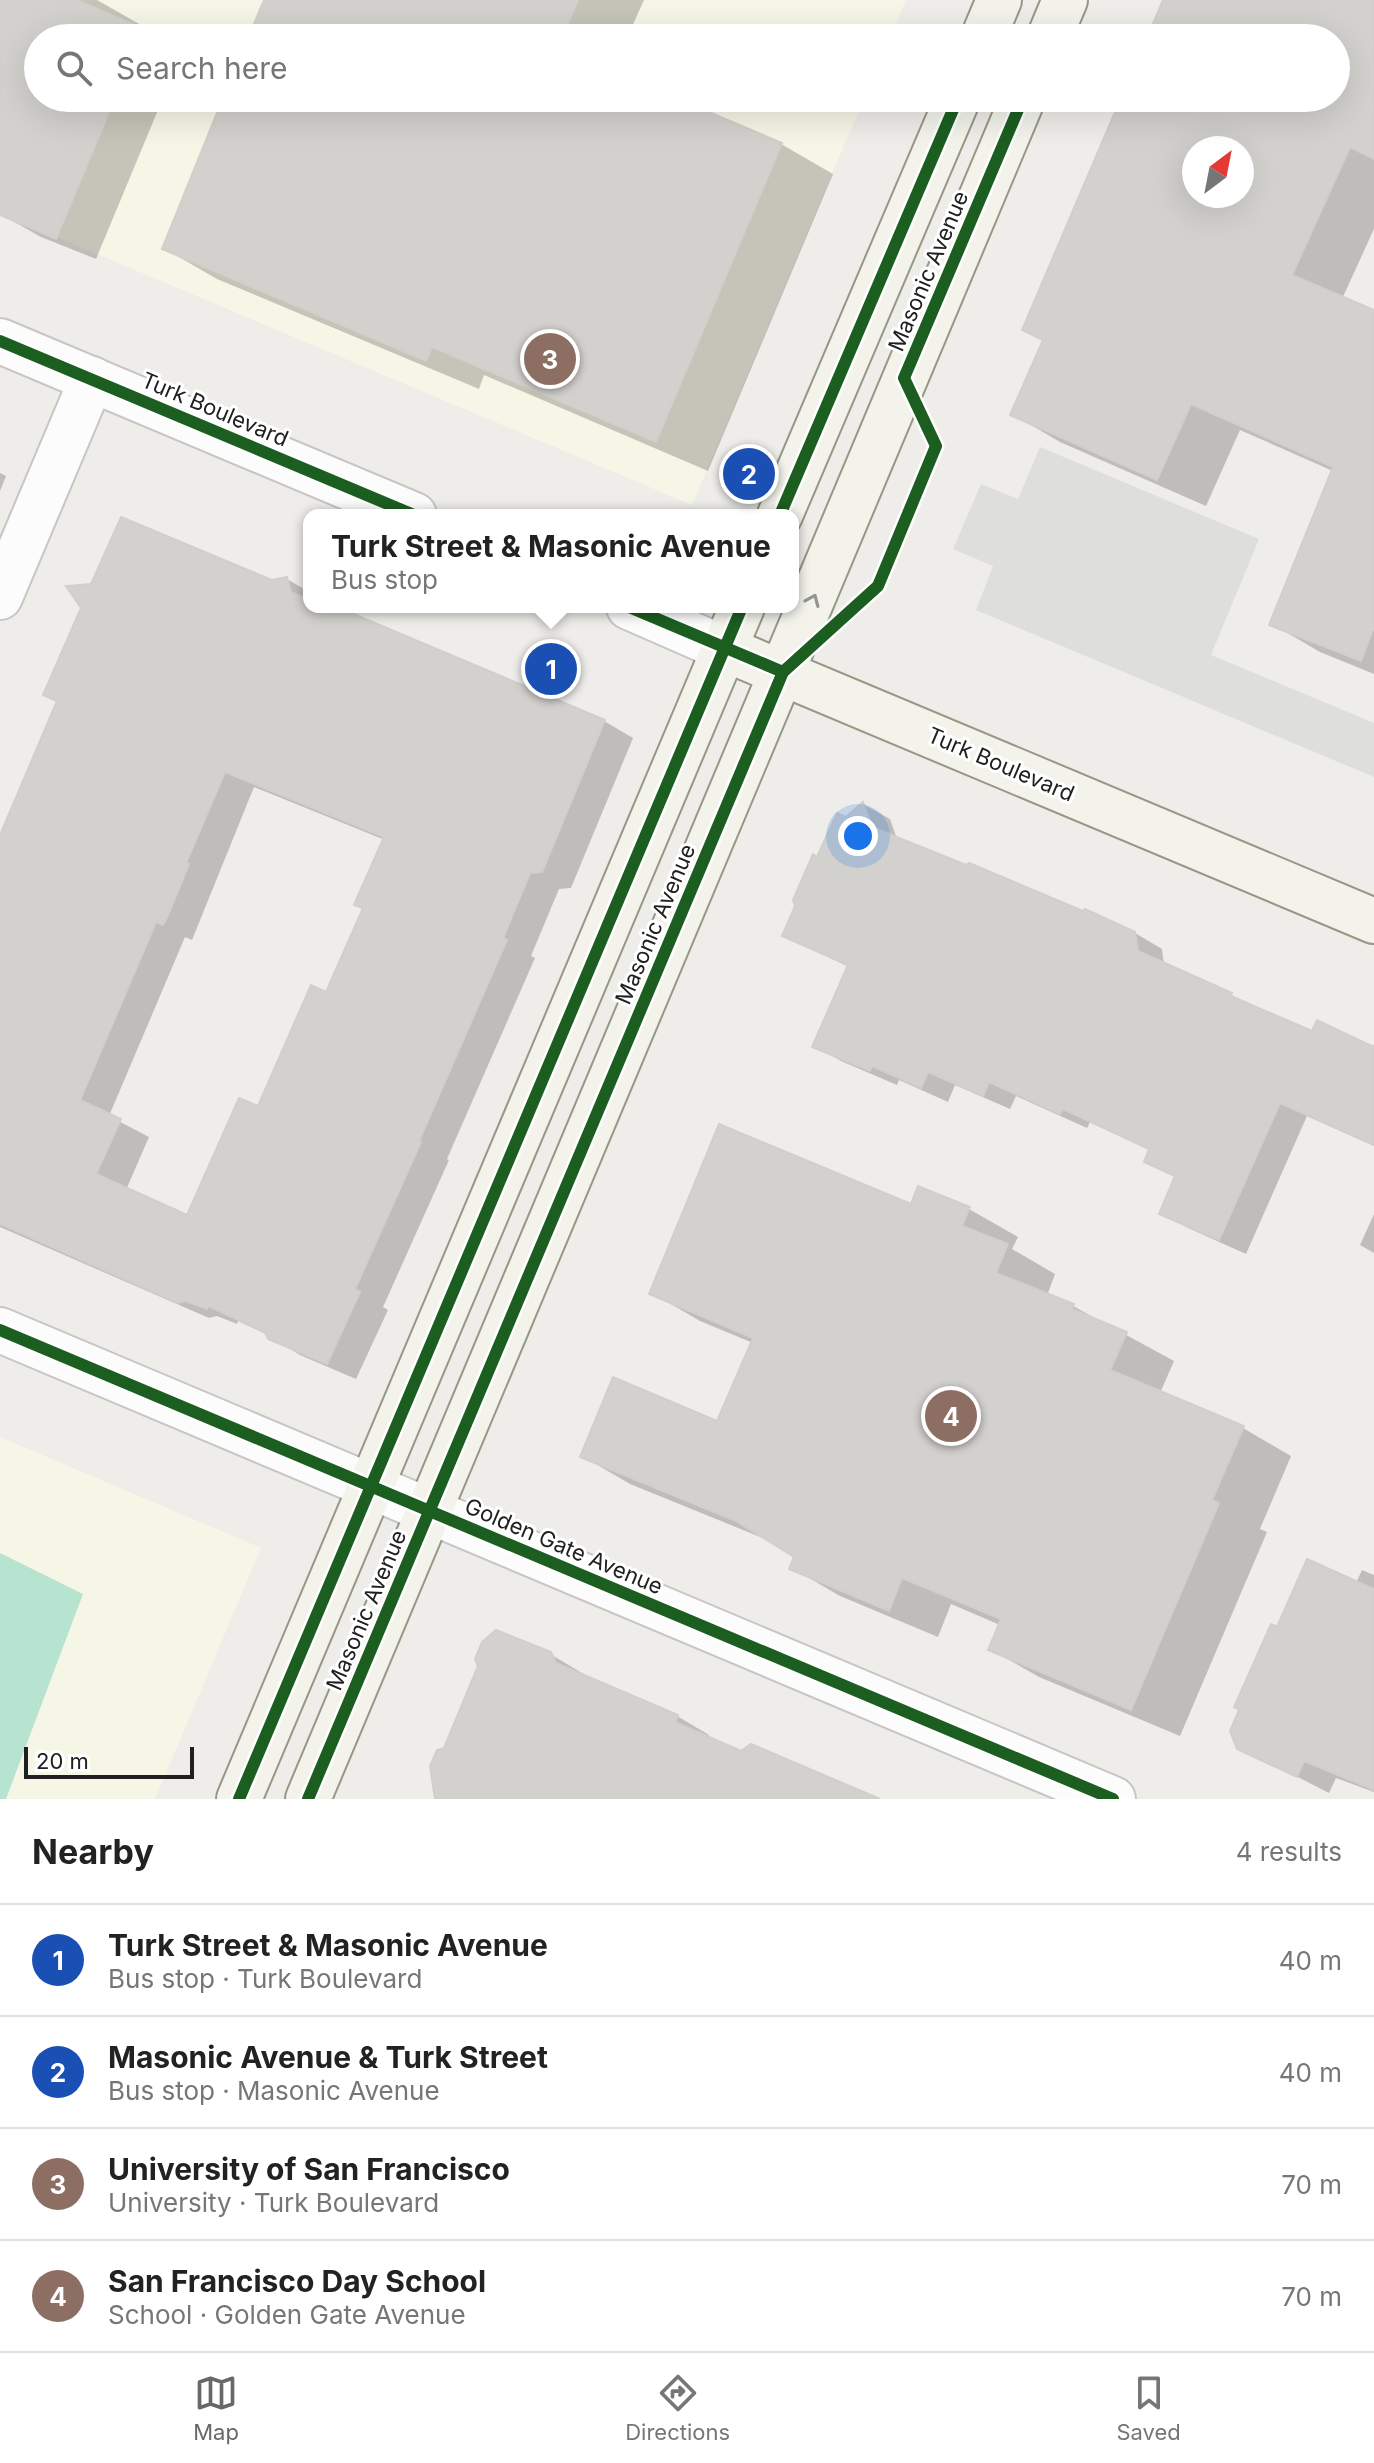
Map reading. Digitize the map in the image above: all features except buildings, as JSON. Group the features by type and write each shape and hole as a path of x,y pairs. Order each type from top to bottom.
{"main road":[{"path":"989,24 999,0"},
{"path":"1055,24 1065,0"},
{"name":"Masonic Avenue","path":"783,509 952,112"},
{"name":"Masonic Avenue","path":"308,1799 1017,112"},
{"name":"Masonic Avenue","path":"239,1799 740,613"},
{"name":"Turk Boulevard","path":"725,649 1374,921"}],"street":[{"name":"Turk Boulevard","path":"0,341 400,509"},
{"path":"0,597 92,379"},
{"name":"Turk Boulevard","path":"643,613 725,649"},
{"name":"Golden Gate Avenue","path":"0,1330 1113,1799"}],"shaded area":[{"path":"0,0 906,0 896,24 24,24 24,112 858,112 692,505 0,213"},
{"path":"1040,447 1259,539 1211,655 1374,723 1374,777 976,610 993,566 953,549 981,484 1018,499"},
{"path":"0,1437 261,1548 155,1799 0,1799"}],"green space":[{"path":"0,1553 83,1594 6,1799 0,1799"}],"cycle path":[{"path":"783,509 952,112"},
{"path":"308,1799 783,672 878,586 936,446 904,378 1017,112"},
{"path":"0,341 400,509"},
{"path":"643,613 783,672"},
{"path":"239,1799 739,613"},
{"path":"0,1330 1113,1799"}],"place":[{"name":"University of San Francisco","path":"550,359"},
{"name":"Masonic Avenue & Turk Street","path":"749,474"},
{"name":"Turk Street & Masonic Avenue","path":"551,669"},
{"name":"San Francisco Day School","path":"951,1416"}]}
